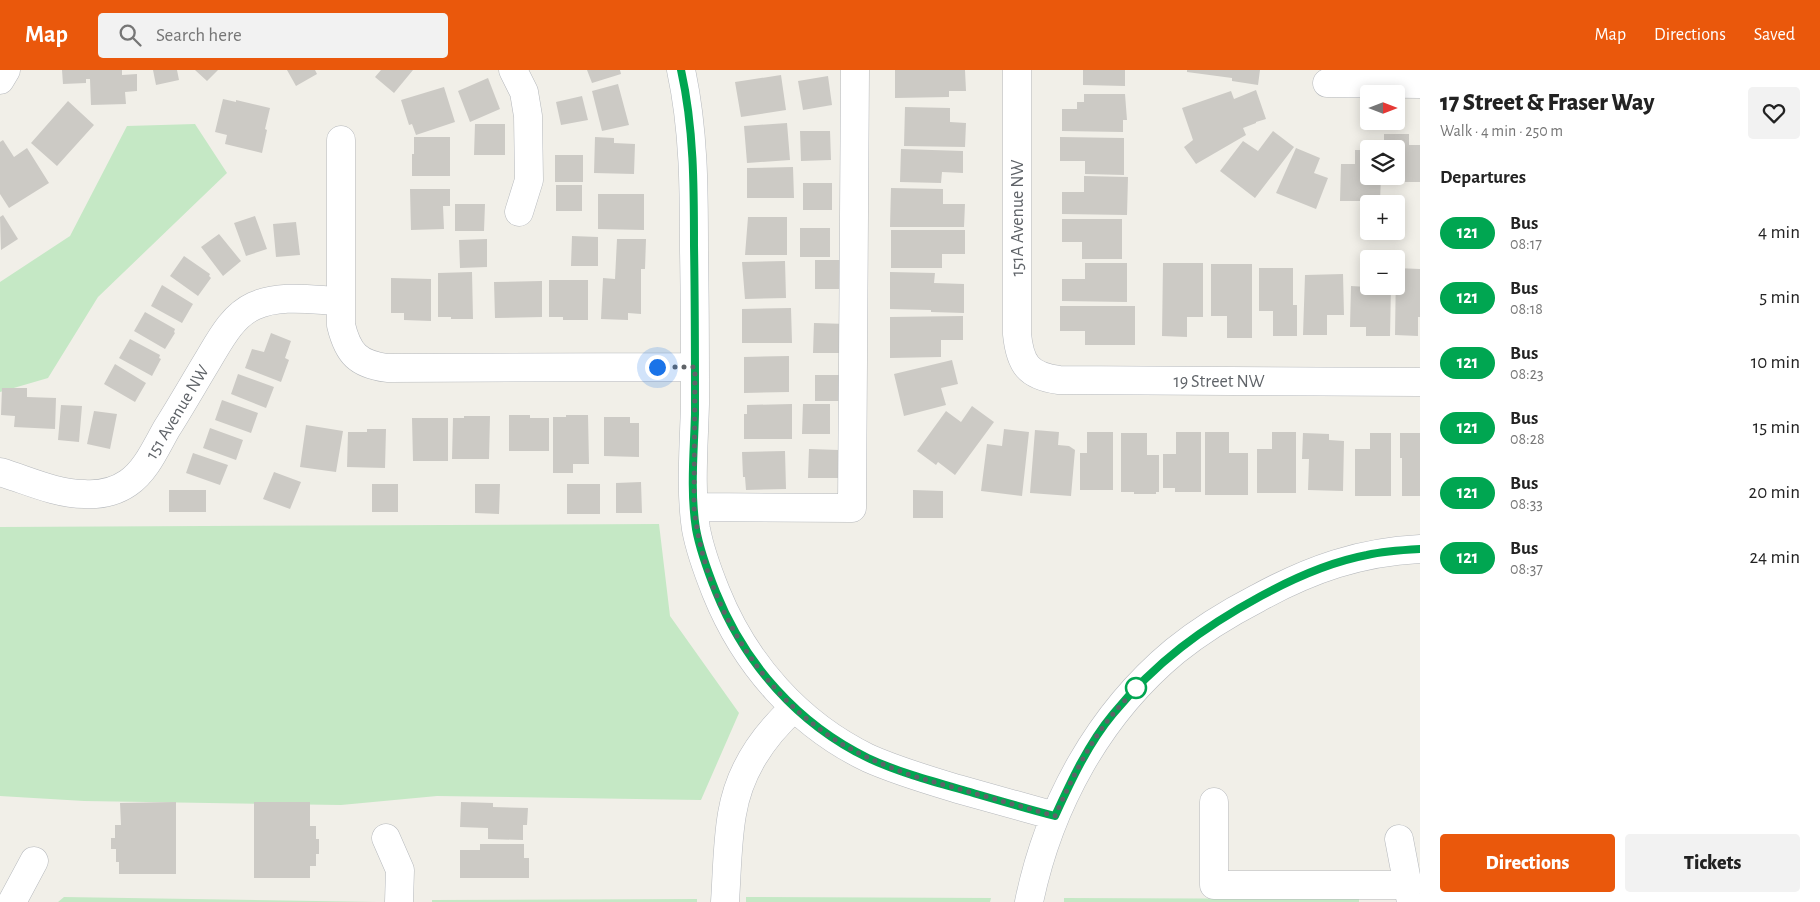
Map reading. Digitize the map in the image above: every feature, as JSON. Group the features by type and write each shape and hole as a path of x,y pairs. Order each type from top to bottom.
{"street":[{"path":"0,80 6,70"},
{"path":"513,70 524,92 528,116 529,180 519,212"},
{"path":"681,70 689,108 694,177 694,507 701,551 724,611 740,641 756,665 794,708 821,730 868,758 913,776 1055,816"},
{"path":"694,507 852,508 855,70"},
{"name":"151A Avenue NW","path":"1017,70 1017,334 1018,350 1024,364"},
{"path":"1327,82 1420,84"},
{"path":"341,140 341,325 344,340 351,353 362,361 374,366 387,368 695,367"},
{"name":"151 Avenue NW","path":"0,472 66,492 83,494 98,494 114,490 128,483 148,462 217,343 243,313 254,306 276,300 341,301"},
{"name":"19 Street NW","path":"1024,364 1035,374 1046,379 1059,380 1420,382"},
{"path":"1029,902 1041,854 1055,816 1088,750 1112,715 1143,681 1174,652 1200,632 1238,609 1277,588 1323,568 1368,554 1420,549"},
{"path":"725,902 729,834 737,794 756,752 770,732 794,708"},
{"path":"1214,802 1214,885 1410,894 1399,839"},
{"path":"386,838 400,870 399,902"},
{"path":"12,902 34,861"}],"green space":[{"path":"195,124 227,173 98,297 48,378 0,392 0,282 70,236 127,126"},
{"path":"659,524 670,616 739,713 701,800 437,796 341,805 84,801 0,796 0,527"},
{"path":"64,897 377,902 58,902"},
{"path":"746,897 991,898 990,902 746,902"},
{"path":"1064,898 1359,899 1359,902 1064,902"},
{"path":"697,899 697,902 432,902 432,900"}],"building":[{"path":"62,70 122,70 122,75 137,74 137,91 125,92 126,104 91,105 90,79 86,79 86,83 63,84"},
{"path":"153,70 177,70 179,80 156,85"},
{"path":"195,70 218,70 207,81"},
{"path":"287,70 315,70 317,74 296,86"},
{"path":"381,70 413,70 394,93 375,77"},
{"path":"587,70 620,70 621,74 592,83"},
{"path":"895,70 965,70 966,91 949,91 949,97 895,98"},
{"path":"1083,70 1125,70 1125,86 1083,85"},
{"path":"1187,70 1260,70 1258,85 1232,81 1232,78 1187,72"},
{"path":"781,75 786,110 741,117 735,82"},
{"path":"828,76 832,105 803,110 798,81"},
{"path":"488,78 500,109 470,122 458,91"},
{"path":"618,84 629,125 602,131 592,91"},
{"path":"444,87 455,122 416,135 412,124 409,125 401,100"},
{"path":"1256,90 1266,119 1243,128 1246,135 1196,164 1184,147 1193,140 1182,108 1231,91 1234,99"},
{"path":"1084,94 1125,94 1127,120 1123,120 1123,132 1062,131 1062,109 1077,109 1077,102 1084,102"},
{"path":"582,96 588,120 561,125 556,102"},
{"path":"223,99 270,108 262,153 225,144 227,135 215,132"},
{"path":"68,101 94,125 57,166 31,143"},
{"path":"905,107 950,108 950,122 966,123 965,147 904,146"},
{"path":"787,123 790,160 747,163 744,126"},
{"path":"475,124 505,124 505,155 474,155"},
{"path":"800,131 830,131 831,160 801,161"},
{"path":"1273,131 1294,147 1255,198 1220,171 1243,141 1258,151"},
{"path":"1384,134 1409,134 1409,145 1420,145 1420,182 1405,182 1405,140 1384,140"},
{"path":"414,137 450,137 450,176 412,176"},
{"path":"595,137 614,138 614,143 635,144 634,174 594,173"},
{"path":"1060,137 1124,138 1124,175 1085,174 1085,161 1060,161"},
{"path":"3,140 14,157 27,148 49,183 9,208 0,194 0,142"},
{"path":"1296,148 1320,158 1314,173 1328,178 1316,209 1276,193"},
{"path":"901,149 963,151 963,173 942,172 941,183 900,182"},
{"path":"1355,150 1360,150 1360,185 1381,185 1380,195 1360,195 1360,201 1340,201 1341,164 1355,164"},
{"path":"555,155 583,155 583,182 555,182"},
{"path":"793,167 794,198 747,198 747,168"},
{"path":"1084,176 1128,177 1127,215 1062,214 1062,192 1084,192"},
{"path":"803,183 832,183 832,210 803,210"},
{"path":"556,185 582,185 582,211 556,211"},
{"path":"891,188 943,189 943,204 965,204 964,227 890,227"},
{"path":"410,189 450,189 450,206 443,206 444,229 411,230"},
{"path":"598,194 644,194 644,230 598,229"},
{"path":"455,204 485,204 484,231 455,231"},
{"path":"3,215 18,239 1,250 0,217"},
{"path":"255,216 267,249 246,256 234,223"},
{"path":"748,217 787,217 787,255 745,255"},
{"path":"1062,219 1122,219 1122,259 1082,259 1082,242 1062,242"},
{"path":"296,222 300,255 276,257 273,224"},
{"path":"800,228 830,228 830,257 800,257"},
{"path":"891,230 965,230 965,254 942,254 942,268 891,268"},
{"path":"219,234 241,261 223,276 201,247"},
{"path":"572,236 598,237 598,266 571,266"},
{"path":"487,239 487,267 460,268 459,240"},
{"path":"617,239 646,239 645,269 641,269 641,314 628,313 628,320 601,319 603,278 615,279"},
{"path":"184,256 210,274 211,278 198,296 170,276"},
{"path":"815,260 846,260 846,289 815,289"},
{"path":"785,261 786,298 745,299 742,262"},
{"path":"1085,263 1127,263 1127,302 1062,301 1062,279 1085,279"},
{"path":"1163,263 1203,263 1203,317 1187,317 1187,337 1162,336"},
{"path":"1211,264 1252,264 1252,338 1227,338 1227,316 1211,316"},
{"path":"1259,268 1293,268 1293,305 1297,305 1297,336 1273,336 1273,311 1259,311"},
{"path":"1405,268 1420,269 1418,336 1395,335 1396,295 1405,295"},
{"path":"472,272 473,319 438,317 438,273"},
{"path":"890,272 935,273 934,283 964,284 964,313 890,309"},
{"path":"1343,274 1344,315 1327,315 1327,335 1303,335 1305,275"},
{"path":"391,278 431,279 431,321 404,320 404,313 391,313"},
{"path":"549,280 588,280 588,320 563,320 563,317 549,317"},
{"path":"542,281 542,317 495,318 494,282"},
{"path":"162,285 193,304 182,323 151,306"},
{"path":"1351,286 1360,287 1360,295 1391,295 1390,336 1366,336 1366,327 1350,327"},
{"path":"1060,306 1135,306 1135,345 1085,345 1085,331 1060,331"},
{"path":"791,308 792,343 742,343 742,309"},
{"path":"145,312 175,329 175,333 165,349 134,331"},
{"path":"963,316 963,340 941,340 941,357 890,358 890,317"},
{"path":"814,323 847,324 846,353 813,353"},
{"path":"271,333 291,341 285,358 289,360 281,382 245,368 252,349 264,352"},
{"path":"130,339 160,355 159,358 161,359 152,376 119,358"},
{"path":"789,356 789,392 744,393 744,357"},
{"path":"952,360 958,384 941,388 946,405 904,416 894,374"},
{"path":"115,364 146,383 135,402 104,384"},
{"path":"238,374 274,387 266,408 231,394"},
{"path":"815,375 846,375 846,401 815,401"},
{"path":"2,388 27,388 27,397 56,398 55,429 14,427 15,416 1,415"},
{"path":"222,400 258,413 251,433 215,420"},
{"path":"792,404 792,439 744,439 744,414 747,414 747,405"},
{"path":"803,404 830,404 830,434 802,434"},
{"path":"61,405 82,406 79,442 58,440"},
{"path":"972,406 994,422 955,475 938,462 936,465 917,451 946,411 961,422"},
{"path":"94,411 117,414 110,449 87,444"},
{"path":"509,415 530,415 530,418 549,418 549,451 509,451"},
{"path":"566,415 588,415 589,464 573,464 573,473 553,473 553,417 566,417"},
{"path":"464,416 490,416 489,459 452,459 453,418 464,418"},
{"path":"604,417 630,417 630,423 639,423 639,457 604,456"},
{"path":"412,418 448,418 448,461 413,461"},
{"path":"306,425 343,431 336,472 300,467"},
{"path":"210,428 243,440 236,460 203,448"},
{"path":"367,429 386,429 385,468 347,467 348,432 367,432"},
{"path":"1004,429 1029,432 1022,496 981,491 987,444 1002,446"},
{"path":"1035,430 1059,432 1058,445 1069,446 1075,450 1071,496 1030,493"},
{"path":"1087,432 1113,432 1113,490 1080,490 1080,453 1087,453"},
{"path":"1176,432 1201,432 1201,492 1175,492 1175,488 1163,488 1163,454 1176,454"},
{"path":"1205,432 1229,432 1229,453 1248,453 1248,495 1205,495"},
{"path":"1272,432 1296,432 1296,493 1257,493 1257,449 1272,449"},
{"path":"1121,433 1147,433 1147,455 1159,455 1159,492 1156,492 1156,494 1121,492"},
{"path":"1303,433 1329,434 1329,440 1344,441 1343,491 1308,490 1309,459 1302,459"},
{"path":"1370,433 1391,433 1391,496 1355,496 1355,449 1370,449"},
{"path":"1400,433 1420,433 1420,496 1402,496"},
{"path":"809,449 839,450 838,478 808,478"},
{"path":"785,451 786,489 746,490 745,477 743,477 742,452"},
{"path":"193,453 228,465 220,485 186,473"},
{"path":"274,472 301,482 290,509 263,499"},
{"path":"641,482 642,513 616,513 616,483"},
{"path":"372,484 398,484 398,512 372,512"},
{"path":"475,484 500,484 499,514 475,513"},
{"path":"567,484 600,484 600,514 567,514"},
{"path":"169,490 206,490 206,512 169,512"},
{"path":"913,490 943,491 943,518 913,518"},
{"path":"176,802 176,874 119,874 119,862 116,862 116,849 111,849 111,838 115,838 115,825 121,825 120,803"},
{"path":"254,802 310,802 310,826 316,826 316,839 319,839 319,854 316,854 316,866 310,866 310,878 254,878"},
{"path":"461,802 493,803 493,807 528,808 527,825 523,825 523,840 488,839 488,828 460,827"},
{"path":"480,844 524,844 524,858 529,858 529,878 460,878 460,850 480,850"}],"bus line":[{"name":"121","path":"681,70 689,108 694,177 694,507 696,528 701,551 711,580 724,611 740,641 756,665 794,708 821,730 868,758 913,776 1055,816 1088,750 1112,715 1143,681 1174,652 1200,632 1277,588 1323,568 1368,554 1420,549"}],"route":[{"path":"657,367 695,367 694,507 696,528 701,551 724,611 740,641 756,665 794,708 821,730 868,758 913,776 1055,816 1088,750 1112,715 1136,688"}]}
